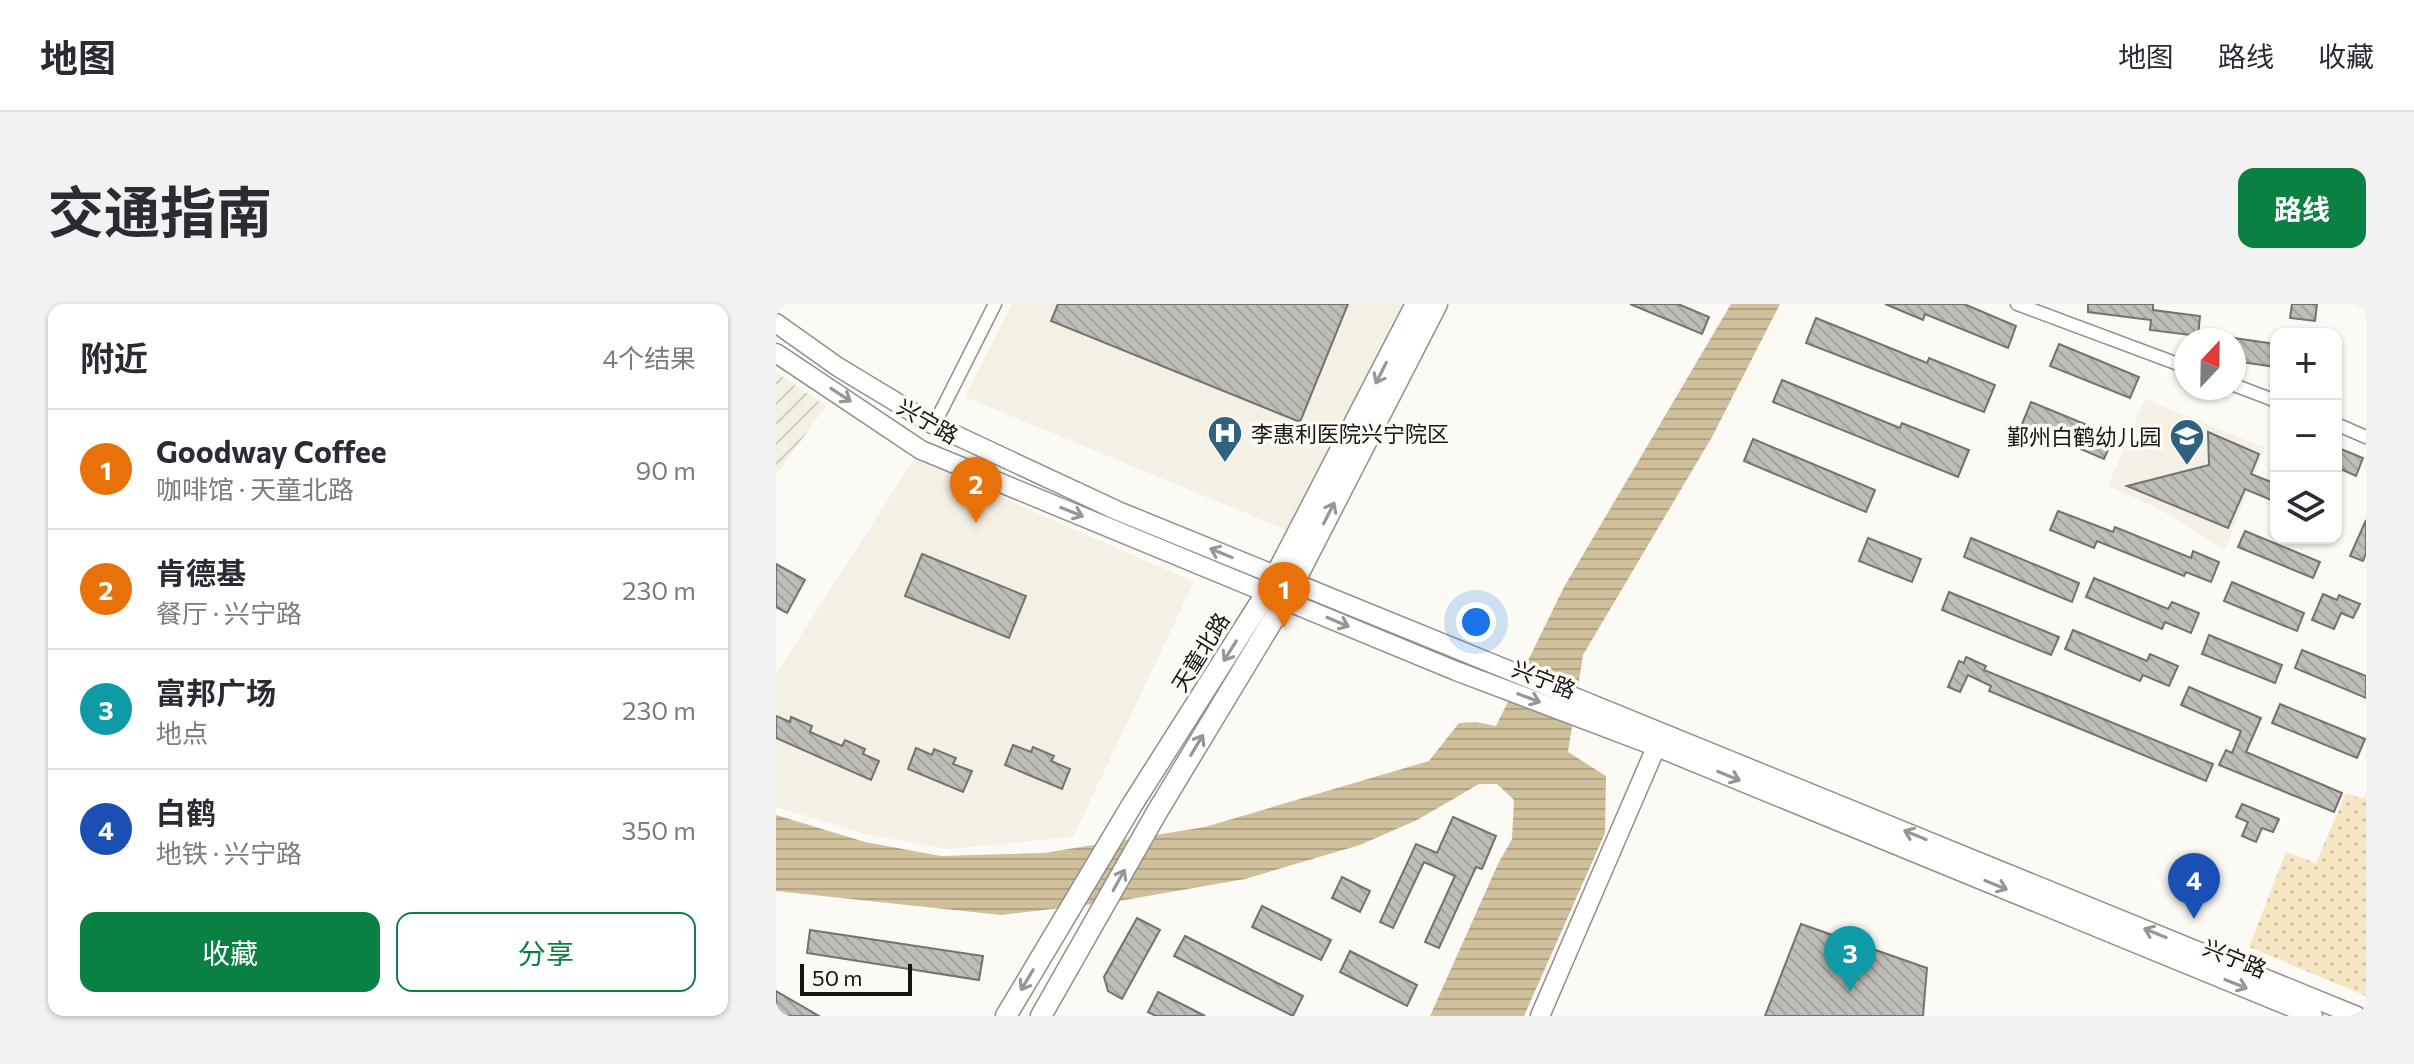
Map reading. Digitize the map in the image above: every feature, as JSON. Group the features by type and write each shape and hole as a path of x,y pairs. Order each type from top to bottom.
{"main road":[{"name":"天童北路","path":"1041,1016 1280,588 1416,304"},
{"path":"1280,588 1437,304"},
{"name":"兴宁路","path":"776,323 838,367 934,425 1456,671 1660,739 2357,1016"},
{"name":"兴宁路","path":"776,353 921,450 1280,588 1463,653 2313,1016"},
{"name":"天童北路","path":"1006,1016 1120,826 1280,588"},
{"path":"1540,1016 1660,739"}],"street":[{"path":"934,425 995,304"},
{"path":"2017,304 2174,363"},
{"path":"2246,390 2273,400"},
{"path":"2342,427 2366,437"}],"shaded area":[{"name":"李惠利医院兴宁院区","path":"1012,304 1403,304 1289,531 965,397"},
{"path":"1731,304 1780,304 1712,437 1583,655 1568,752 1606,776 1605,833 1524,1016 1430,1016 1512,839 1514,800 1497,784 1479,784 1417,820 1360,845 1245,879 1119,901 1001,915 776,891 776,815 865,842 941,856 1044,853 1205,827 1429,761 1459,723 1496,726 1564,587"},
{"path":"776,372 826,406 776,475"},
{"name":"鄞州白鹤幼儿园","path":"2145,399 2265,448 2225,550 2161,510 2108,486"},
{"path":"914,459 1194,582 1073,837 949,849 873,836 776,807 776,674"},
{"path":"2346,793 2363,799 2366,793 2366,996 2249,947 2286,852 2316,863"}],"building":[{"path":"1058,304 1348,304 1300,422 1051,321"},
{"path":"1630,304 1678,304 1709,317 1702,334"},
{"path":"1885,304 1964,304 2016,326 2008,348 1925,314 1923,320"},
{"path":"2088,304 2153,304 2153,310 2200,316 2199,328 2174,328 2174,333 2150,330 2151,320 2088,312"},
{"path":"2292,304 2317,304 2315,321 2290,318"},
{"path":"1816,318 1927,363 1929,358 1995,385 1984,412 1806,343"},
{"path":"2246,340 2270,343 2270,366 2246,363"},
{"path":"2059,344 2139,377 2130,398 2050,366"},
{"path":"1782,380 1900,428 1902,423 1969,450 1958,477 1773,402"},
{"path":"2031,402 2114,436 2104,459 2022,424"},
{"path":"2208,432 2259,454 2251,474 2270,482 2270,499 2245,489 2228,528 2127,486 2209,465"},
{"path":"1753,439 1875,490 1866,512 1744,461"},
{"path":"2342,449 2363,458 2356,476 2342,470"},
{"path":"2058,511 2113,532 2115,527 2191,558 2193,551 2219,562 2211,582 2186,572 2184,576 2097,541 2094,548 2050,530"},
{"path":"2366,520 2366,553 2363,561 2350,556"},
{"path":"2245,531 2270,544 2320,562 2313,578 2238,547"},
{"path":"1868,538 1921,559 1912,582 1859,561"},
{"path":"1971,538 2079,583 2072,602 1964,557"},
{"path":"922,554 1026,596 1009,638 905,596"},
{"path":"776,564 805,580 787,613 776,607"},
{"path":"2094,578 2168,609 2172,602 2199,613 2191,633 2165,622 2162,629 2086,597"},
{"path":"2232,582 2304,613 2297,631 2224,601"},
{"path":"1949,592 2059,637 2051,655 1942,610"},
{"path":"2323,594 2337,600 2339,595 2360,604 2353,618 2341,613 2334,629 2312,620"},
{"path":"2073,630 2147,661 2150,654 2178,666 2169,686 2143,675 2140,681 2065,649"},
{"path":"2209,635 2282,665 2275,683 2202,654"},
{"path":"2302,650 2366,676 2366,698 2295,668"},
{"path":"1966,657 1986,666 1984,670 2213,764 2206,781 1989,691 1991,686 1968,675 1960,692 1948,687 1959,661 1964,663"},
{"path":"2189,687 2261,718 2246,752 2342,793 2334,812 2219,765 2226,750 2232,753 2241,731 2181,705"},
{"path":"2280,704 2365,739 2357,758 2272,723"},
{"path":"776,716 790,722 791,717 812,726 810,732 842,746 845,740 865,749 863,754 879,761 871,780 776,738"},
{"path":"1013,745 1031,752 1033,747 1054,756 1051,761 1070,769 1062,789 1005,765"},
{"path":"916,748 932,755 934,749 956,758 953,764 972,771 963,792 908,769"},
{"path":"2242,804 2279,819 2273,832 2262,828 2256,842 2242,836 2248,822 2236,817"},
{"path":"1453,817 1496,836 1482,869 1476,867 1439,948 1425,942 1455,876 1424,862 1393,928 1380,922 1416,844 1437,853"},
{"path":"1342,877 1370,891 1360,912 1332,898"},
{"path":"1262,906 1331,940 1321,960 1252,927"},
{"path":"1137,918 1160,930 1122,999 1108,991 1104,977"},
{"path":"1801,924 1927,968 1923,1016 1765,1016"},
{"path":"810,930 983,956 979,980 807,953"},
{"path":"1185,936 1303,996 1293,1016 1174,956"},
{"path":"1350,951 1417,985 1407,1006 1340,972"},
{"path":"776,991 819,1016 776,1016"},
{"path":"1158,992 1205,1016 1156,1016 1148,1012"}],"place":[{"name":"李惠利医院兴宁院区","path":"1225,464"},
{"name":"鄞州白鹤幼儿园","path":"2187,467"},
{"name":"肯德基","path":"976,523"},
{"name":"Goodway Coffee","path":"1284,628"},
{"name":"白鹤","path":"2194,919"},
{"name":"富邦广场","path":"1850,992"}]}
